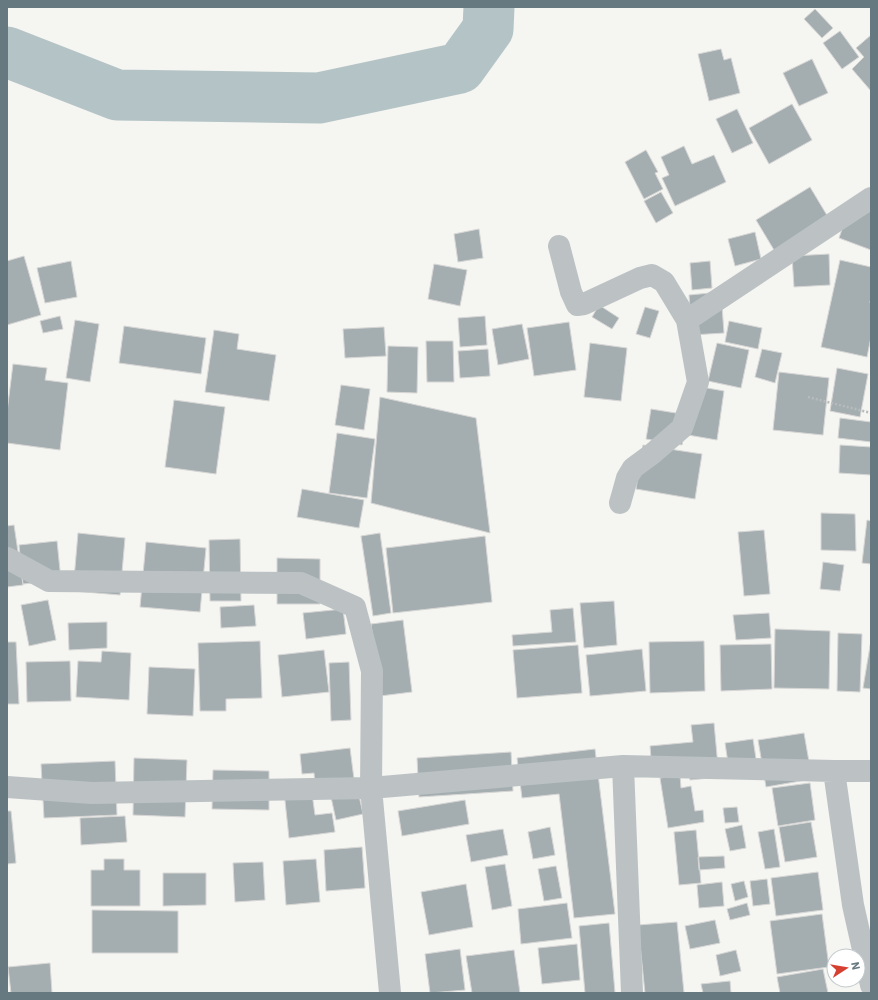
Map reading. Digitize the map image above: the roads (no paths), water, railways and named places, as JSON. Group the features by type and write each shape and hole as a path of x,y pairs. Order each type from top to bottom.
{"street":[{"path":"687,320 871,198"},
{"path":"560,246 571,292 577,304 584,304 652,274 664,282 687,320 698,382 682,428 633,468 627,478 620,502"},
{"path":"7,558 49,581 302,583 355,606 372,671 372,788 390,993"},
{"path":"623,766 632,993"},
{"path":"7,787 92,793 372,788 623,766 834,772 871,771"},
{"path":"834,772 853,905 871,985"}],"waterway":[{"path":"7,52 117,95 319,98 460,68 488,29 489,7"}]}
